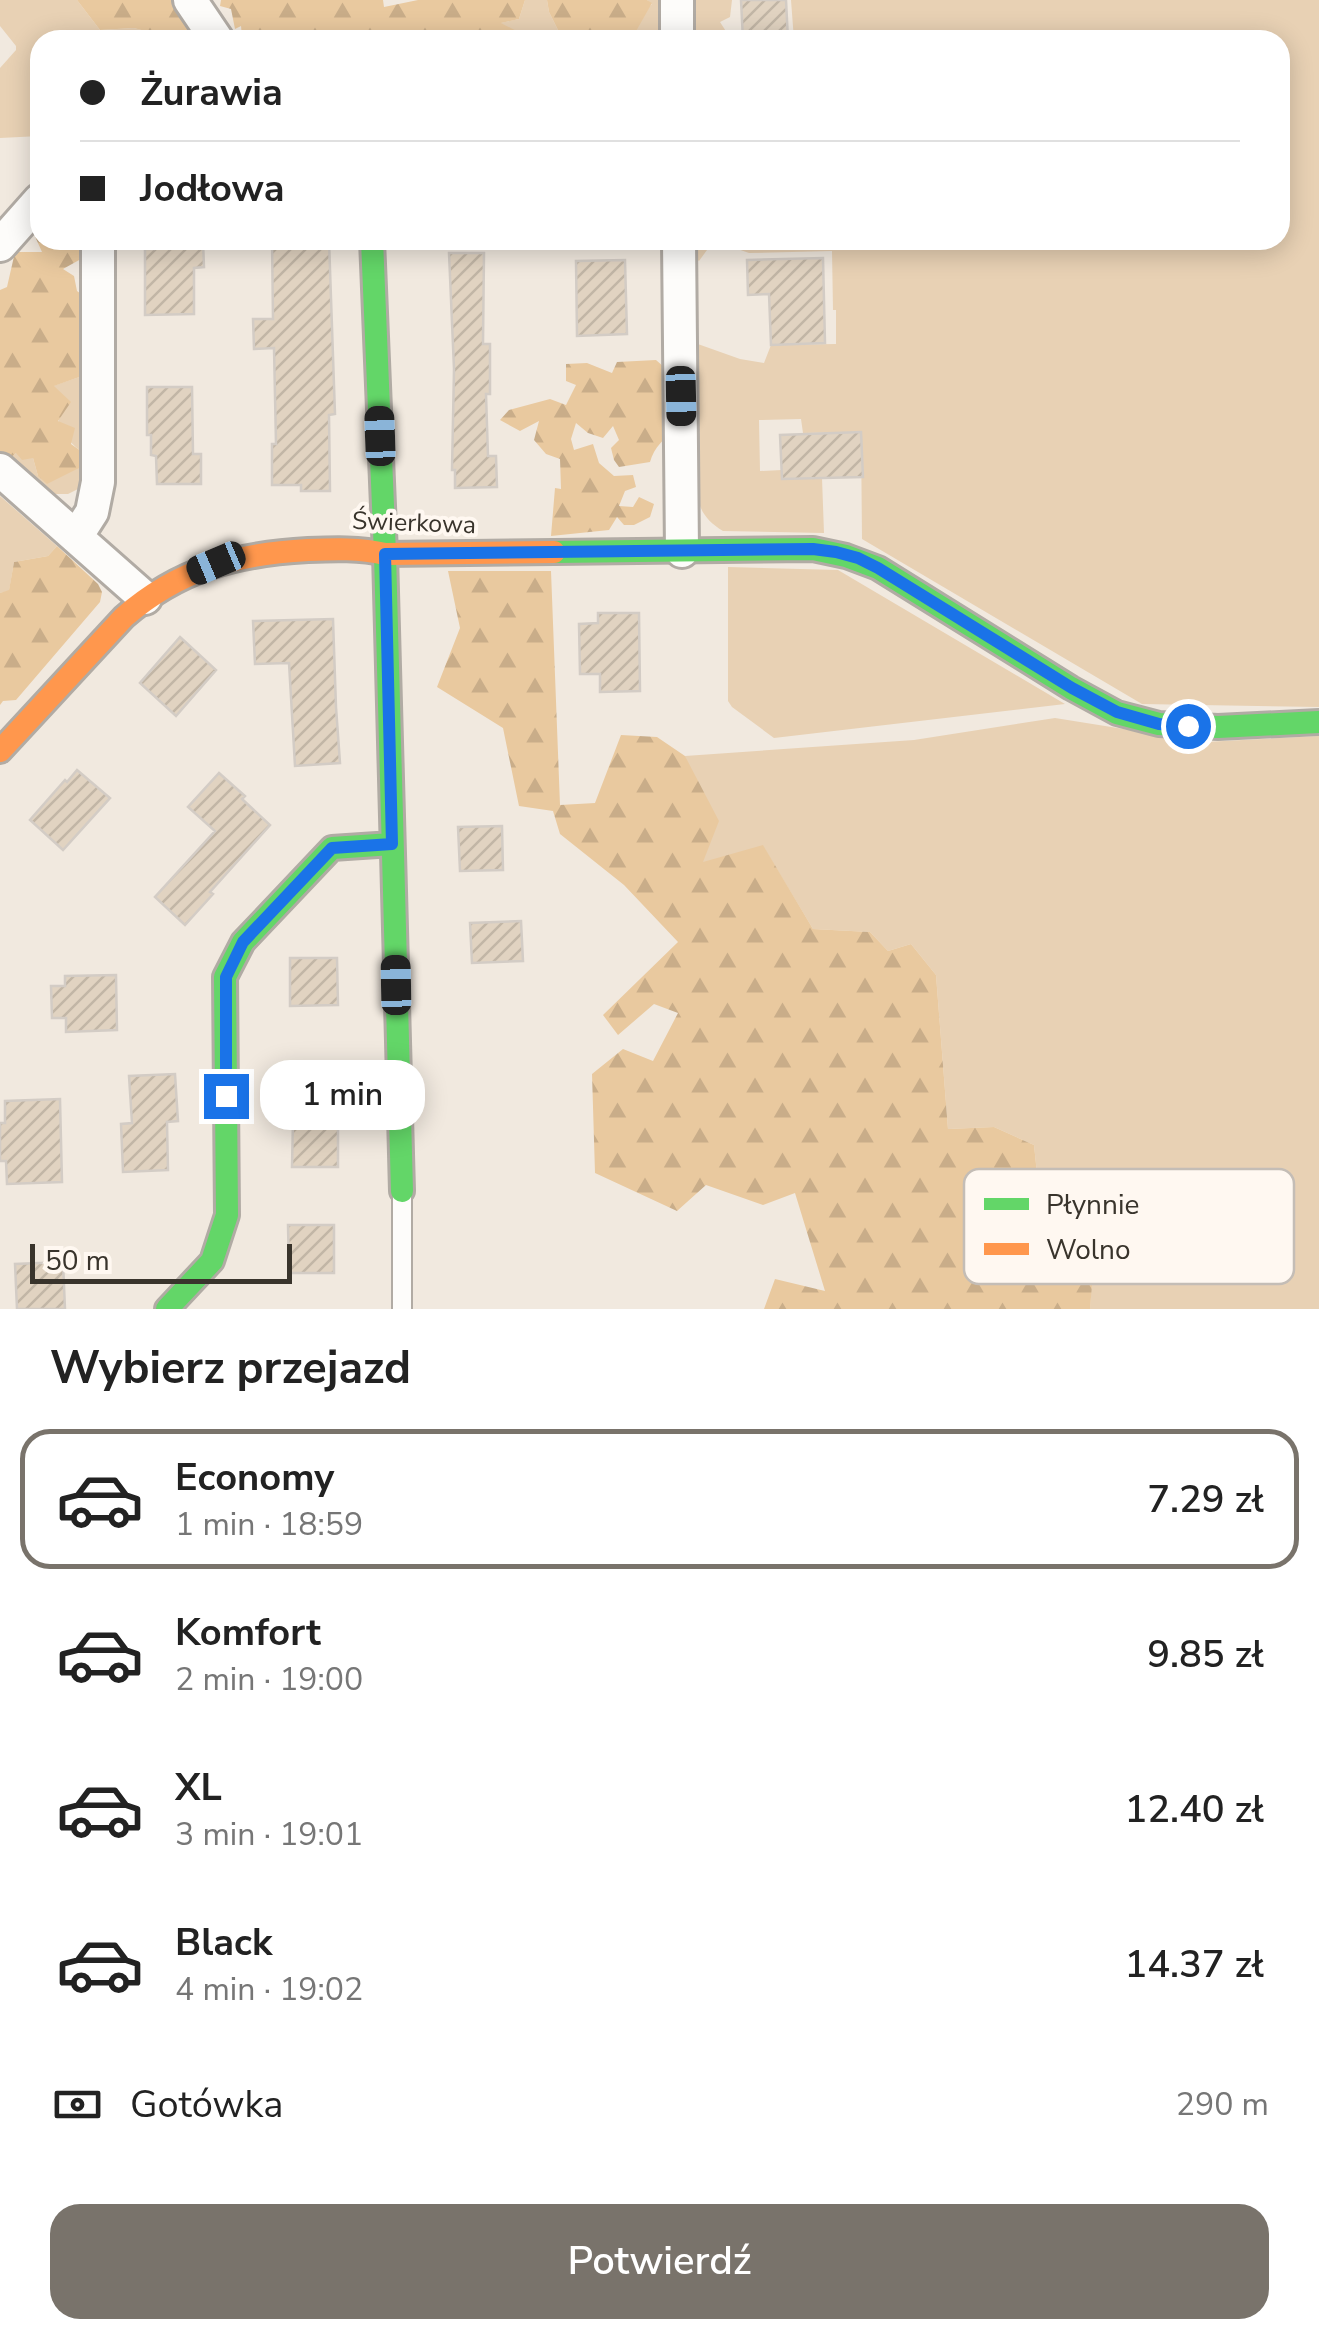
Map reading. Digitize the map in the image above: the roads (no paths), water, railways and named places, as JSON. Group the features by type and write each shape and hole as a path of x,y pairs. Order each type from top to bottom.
{"street":[{"path":"190,0 210,30"},
{"path":"676,0 677,30"},
{"path":"0,245 30,211"},
{"path":"76,537 92,512 98,482 98,250"},
{"path":"372,250 385,554 402,1192"},
{"path":"679,250 682,551"},
{"path":"0,470 145,598"},
{"name":"Świerkowa","path":"0,751 124,616 176,580 216,563 251,555 352,548 385,554 813,549 836,552 858,558 896,579 1117,712 1159,724 1218,727 1319,722"},
{"path":"167,1309 212,1261 227,1215 226,977 243,942 332,848 392,844"}],"lane":[{"path":"402,1192 402,1309"}]}
